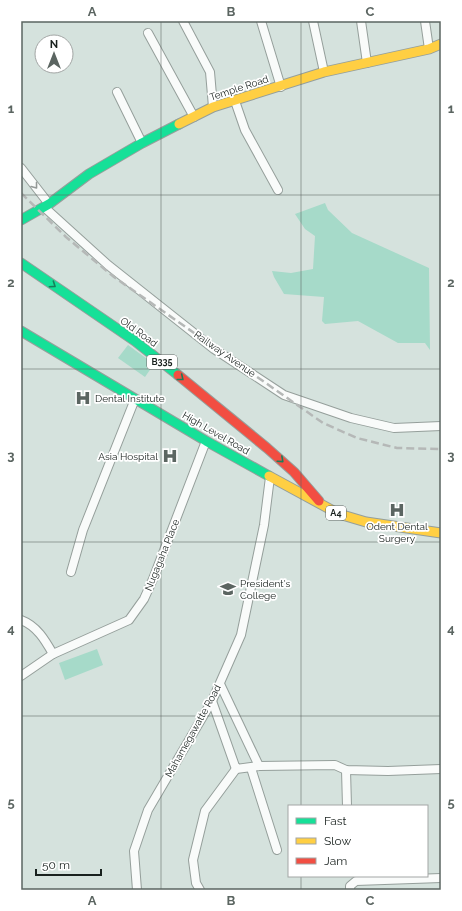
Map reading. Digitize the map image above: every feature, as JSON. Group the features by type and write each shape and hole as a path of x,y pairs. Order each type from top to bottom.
{"main road":[{"name":"Temple Road","path":"21,220 46,206 89,174 142,143 213,107 324,72 429,49 441,44"},
{"name":"Old Road","path":"21,263 135,341 267,448 294,472 323,506"},
{"name":"High Level Road","path":"21,331 206,441 339,514 366,522 441,533"},
{"path":"253,468 261,466 267,462 267,448"},
{"name":"High Level Road","path":"410,529 441,529"}],"street":[{"path":"183,21 210,72 213,107"},
{"path":"261,21 281,86"},
{"path":"313,21 324,72"},
{"path":"361,21 367,63"},
{"path":"425,21 429,49"},
{"path":"148,33 194,117"},
{"path":"118,92 142,143"},
{"path":"235,101 245,130 278,190"},
{"name":"Railway Avenue","path":"21,168 46,206 108,265 214,349 284,395 350,418 394,428 441,426"},
{"path":"71,572 83,530 135,399"},
{"name":"Nugagaha Place","path":"21,676 53,654 129,620 140,604 153,579 206,441"},
{"name":"Mahamegawatte Road","path":"137,890 134,851 148,810 212,701 241,635 264,525 270,477"},
{"path":"21,620 26,621 40,633 53,654"},
{"path":"220,684 255,767 276,850"},
{"path":"212,701 236,769"},
{"path":"200,890 196,883 193,860 205,811 236,769 255,767 335,765 346,770 388,772 441,769"},
{"path":"346,770 347,805"},
{"path":"350,890 350,886 356,881 441,878"}],"green space":[{"path":"325,203 328,210 352,233 429,268 430,350 425,343 398,343 358,321 325,324 322,321 324,297 284,294 272,271 291,273 313,269 315,236 305,229 295,214"},
{"path":"128,345 154,364 145,377 118,358"},
{"path":"97,649 103,665 65,680 59,663"}],"railway":[{"path":"21,193 66,237 114,277 323,423 357,438 397,448 441,449"}],"traffic: fast":[{"path":"21,220 49,204 89,174 142,143 179,124"},
{"path":"21,263 135,341 178,375"},
{"path":"21,331 206,441 269,476"}],"traffic: slow":[{"path":"179,124 213,107 324,72 429,49 441,44"},
{"path":"269,476 339,514 366,522 441,533"}],"traffic: jam":[{"path":"178,375 294,472 319,501"}],"place":[{"name":"Dental Institute","path":"83,398"},
{"name":"Asia Hospital","path":"170,456"},
{"name":"Odent Dental Surgery","path":"397,510"},
{"name":"President's College","path":"228,589"}]}
